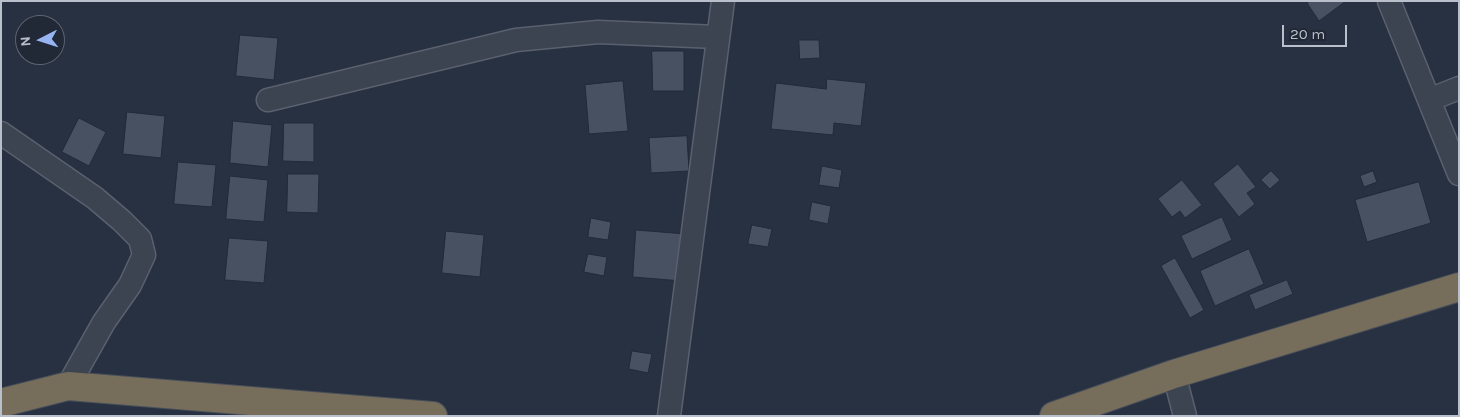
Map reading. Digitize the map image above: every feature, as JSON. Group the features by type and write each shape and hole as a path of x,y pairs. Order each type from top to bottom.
{"highway":[{"path":"1054,416 1174,374 1459,286"},
{"path":"1,403 68,386 434,416"}],"street":[{"path":"669,416 722,1"},
{"path":"1389,1 1459,174"},
{"path":"268,100 516,40 598,32 717,38"},
{"path":"1429,100 1459,88"},
{"path":"1,133 95,198 122,220 140,239 144,255 130,285 104,322 68,386"},
{"path":"1174,374 1185,416"}],"building":[{"path":"1310,1 1346,1 1319,21 1307,3"},
{"path":"240,35 278,38 274,80 236,76"},
{"path":"799,40 819,40 820,58 800,59"},
{"path":"652,51 684,51 684,91 653,91"},
{"path":"827,79 866,83 861,126 834,123 833,135 771,129 776,83 826,89"},
{"path":"623,81 628,131 589,134 585,85"},
{"path":"127,112 165,116 161,158 123,154"},
{"path":"79,118 106,132 89,166 62,152"},
{"path":"233,121 272,125 268,167 230,163"},
{"path":"284,123 314,123 314,162 283,161"},
{"path":"687,136 689,171 651,173 649,138"},
{"path":"178,162 216,165 212,207 174,204"},
{"path":"1238,164 1256,187 1247,193 1255,204 1239,217 1213,184"},
{"path":"822,166 842,170 839,188 819,185"},
{"path":"1271,171 1280,180 1270,189 1261,180"},
{"path":"1373,171 1377,182 1364,187 1360,176"},
{"path":"288,174 319,174 318,213 287,212"},
{"path":"230,176 268,180 264,222 226,219"},
{"path":"1182,180 1202,205 1185,218 1180,211 1172,217 1158,199"},
{"path":"1419,182 1431,223 1367,242 1355,200"},
{"path":"812,202 831,206 828,224 809,220"},
{"path":"1222,217 1232,240 1192,259 1181,236"},
{"path":"591,218 611,222 608,240 588,237"},
{"path":"752,225 772,229 768,247 748,244"},
{"path":"636,230 686,234 682,281 633,277"},
{"path":"446,231 484,235 480,277 442,273"},
{"path":"229,238 268,241 264,283 225,280"},
{"path":"1249,249 1264,284 1215,306 1200,271"},
{"path":"588,254 607,257 604,276 584,272"},
{"path":"1175,258 1204,310 1190,318 1161,266"},
{"path":"1287,280 1293,294 1255,310 1249,295"},
{"path":"632,351 652,354 648,373 629,369"}]}
